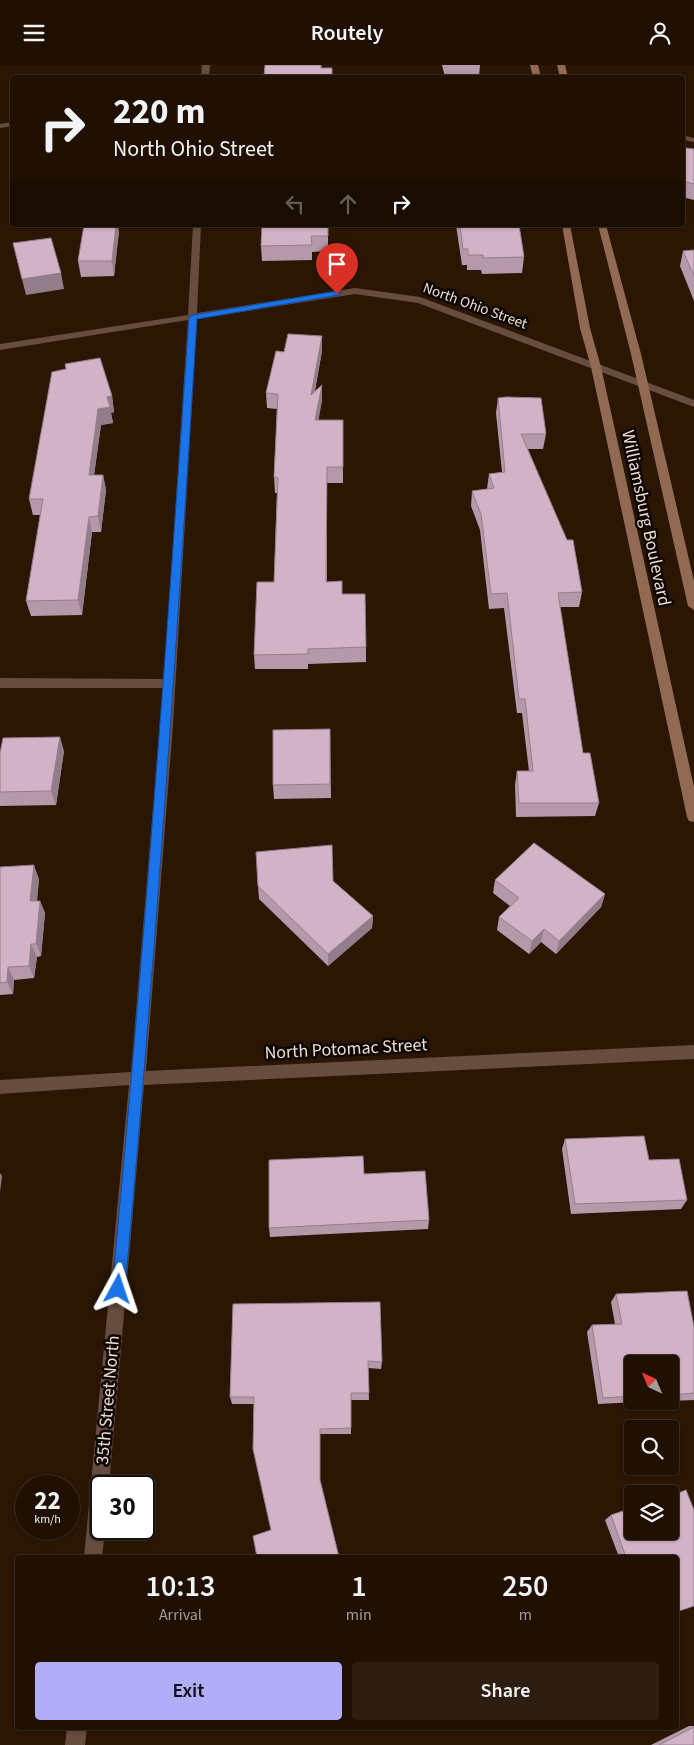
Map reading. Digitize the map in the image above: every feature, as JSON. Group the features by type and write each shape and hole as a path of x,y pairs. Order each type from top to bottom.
{"main road":[{"name":"Williamsburg Boulevard","path":"566,227 585,328 596,367 694,817"},
{"name":"Williamsburg Boulevard","path":"603,227 643,385 694,606"}],"street":[{"name":"35th Street North","path":"93,1555 138,1078 169,684 193,317 197,227"},
{"name":"North Ohio Street","path":"0,347 355,291 420,300 694,404"},
{"path":"0,683 169,684"},
{"name":"North Potomac Street","path":"0,1087 138,1078 694,1051"},
{"path":"76,1745 77,1730"}],"building":[{"path":"265,65 321,65 321,68 332,68 332,75 264,75"},
{"path":"685,149 694,149 694,184 685,182"},
{"path":"84,227 116,227 112,261 78,261"},
{"path":"262,227 328,227 328,236 311,236 312,245 261,246"},
{"path":"460,227 519,227 524,257 483,258 483,255 468,255 468,249 463,249"},
{"path":"51,238 61,273 22,279 13,243"},
{"path":"694,250 694,276 683,251"},
{"path":"288,334 322,336 311,395 322,385 315,420 343,420 343,467 327,467 326,582 342,581 342,594 365,594 366,647 308,649 308,654 254,655 257,582 274,582 278,478 274,477 278,394 266,393 276,351 284,352"},
{"path":"100,358 112,396 107,397 110,407 98,409 89,475 103,475 98,516 89,517 78,600 26,601 43,499 29,499 52,372 66,369 65,364"},
{"path":"498,398 541,398 546,434 521,434 567,540 573,540 582,592 558,593 583,753 590,753 599,803 519,803 517,771 533,771 525,699 519,699 507,593 491,594 481,514 472,491 494,488 489,474 505,472"},
{"path":"330,729 330,784 273,785 273,730"},
{"path":"60,737 51,791 0,792 0,753 3,738"},
{"path":"534,843 605,894 559,941 544,929 532,941 499,917 519,898 495,880"},
{"path":"332,845 333,881 373,916 328,954 258,886 256,852"},
{"path":"34,865 30,901 40,901 36,944 31,944 29,966 8,967 7,982 0,983 0,867"},
{"path":"644,1136 649,1160 679,1159 687,1200 575,1204 565,1139"},
{"path":"363,1156 364,1174 425,1171 429,1220 269,1228 269,1160"},
{"path":"687,1291 694,1327 694,1393 679,1394 679,1355 624,1355 624,1397 603,1398 592,1325 622,1324 616,1294"},
{"path":"380,1302 382,1362 368,1361 369,1393 351,1393 351,1428 320,1429 320,1480 339,1555 257,1555 253,1536 271,1530 253,1449 254,1397 230,1397 233,1304"},
{"path":"686,1490 694,1510 694,1606 679,1611 679,1555 625,1555 611,1515 624,1511 624,1540 679,1540 679,1493"},
{"path":"694,1727 694,1745 659,1745"}],"route":[{"path":"118,1289 138,1078 168,704 193,317 337,294"}]}
